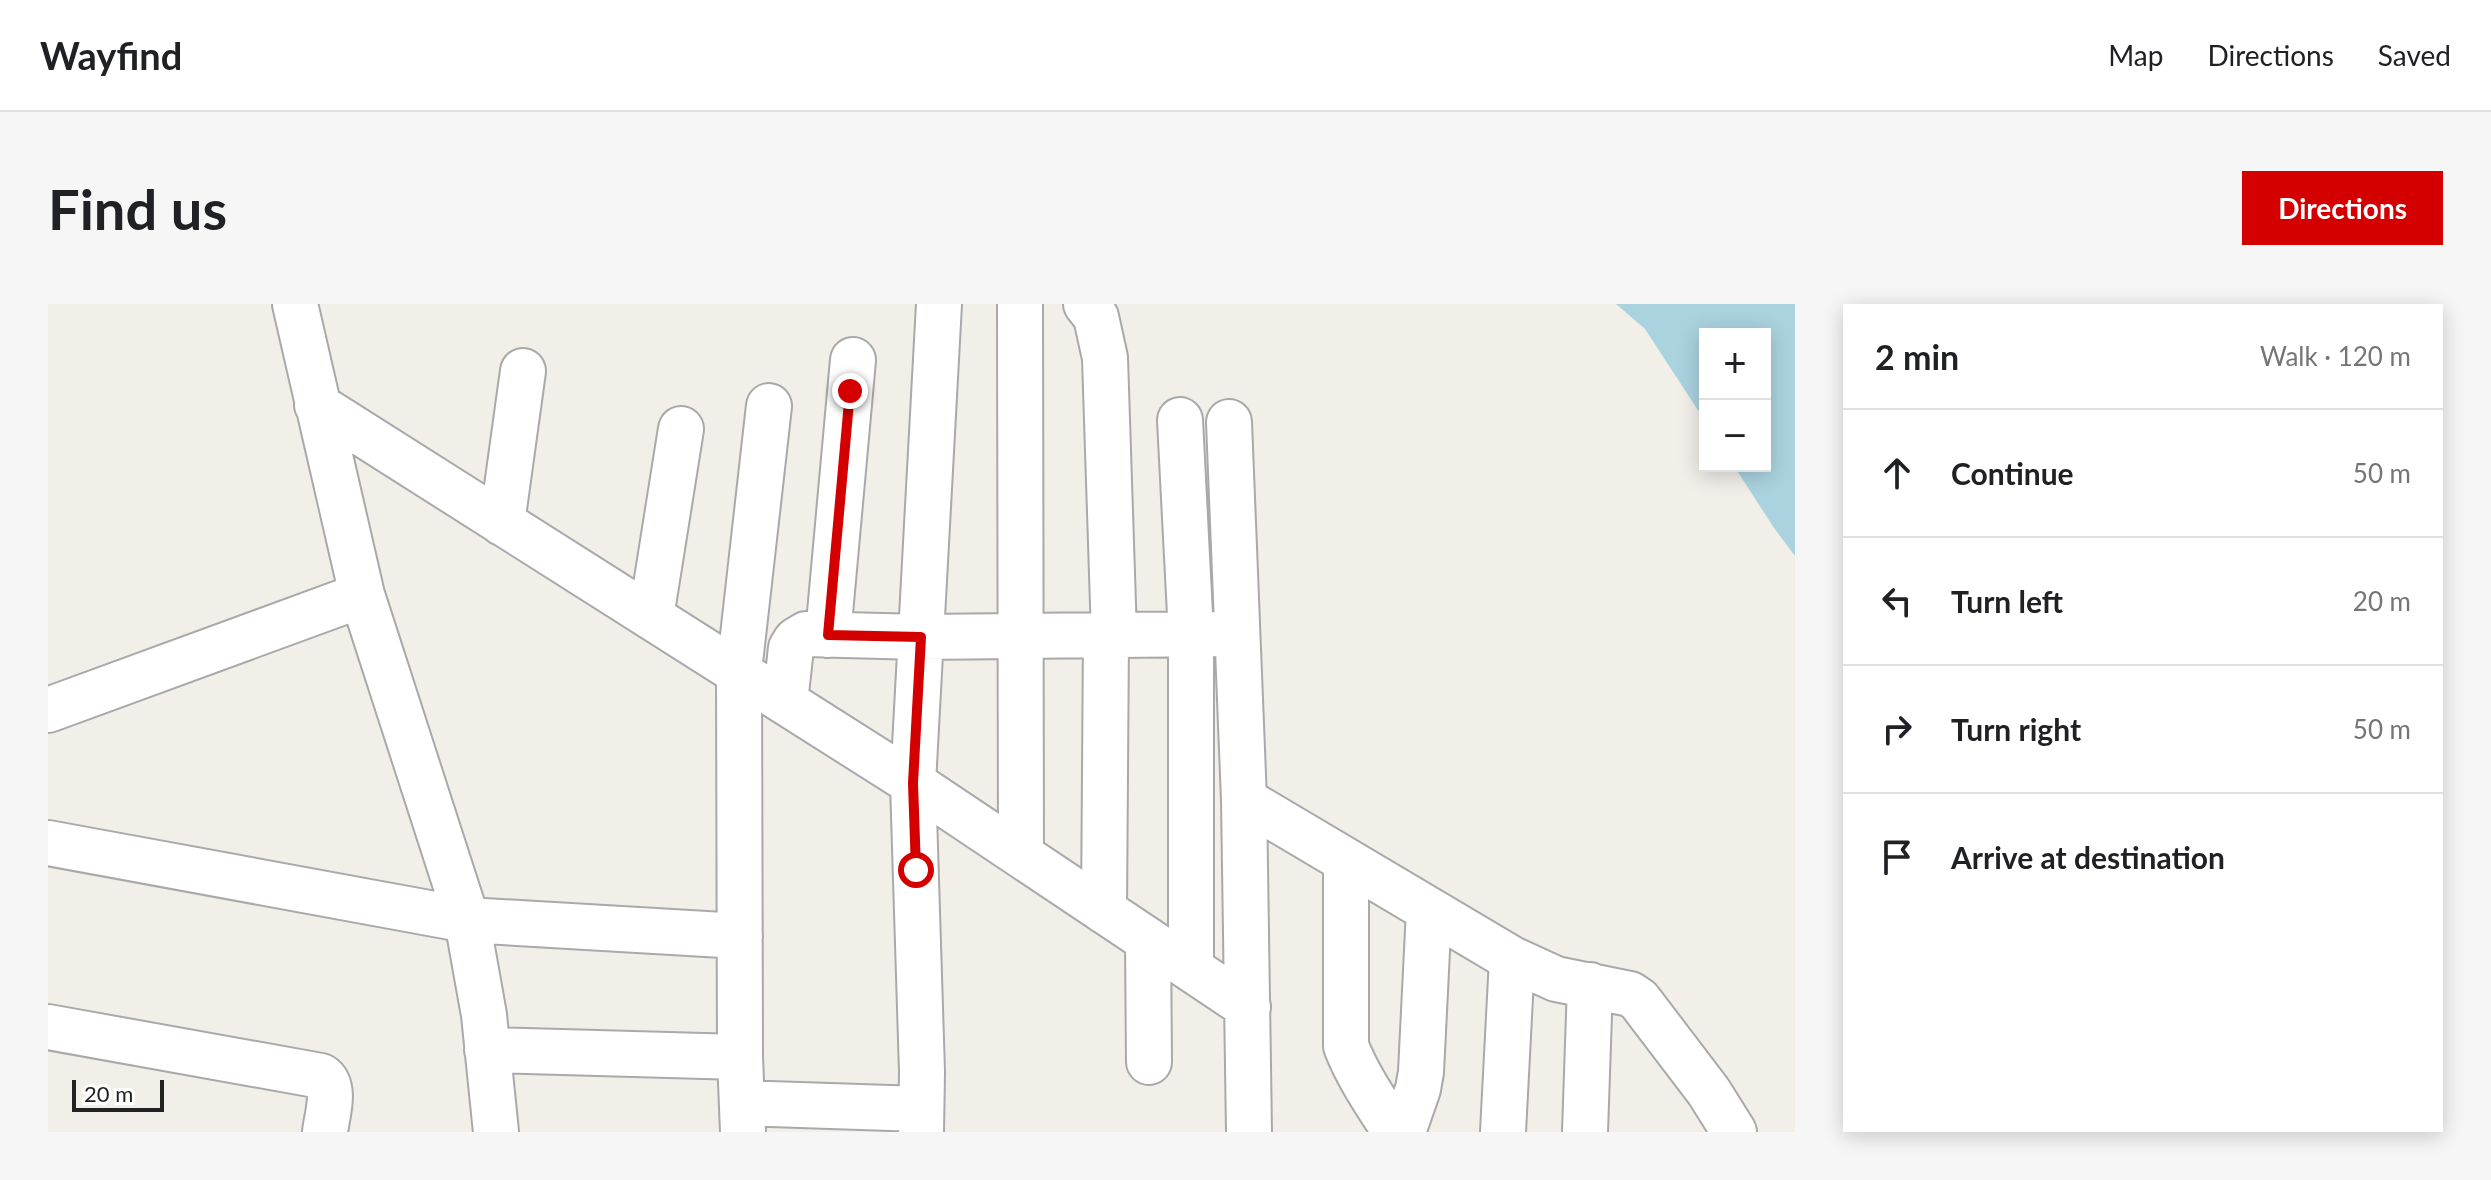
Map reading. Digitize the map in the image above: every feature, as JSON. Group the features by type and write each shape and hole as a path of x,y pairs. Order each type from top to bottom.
{"street":[{"path":"295,304 362,595 467,920 484,1015 496,1132"},
{"path":"769,406 739,671 742,1117 921,1120 913,783 939,304"},
{"path":"1020,304 1021,855"},
{"path":"1086,304 1096,317 1105,358 1110,635 1104,911"},
{"path":"828,635 853,360"},
{"path":"502,523 523,371"},
{"path":"317,405 913,783 1248,1007"},
{"path":"1180,420 1191,634 1191,969"},
{"path":"1229,422 1244,800 1249,1132"},
{"path":"651,617 681,429"},
{"path":"48,710 362,595"},
{"path":"785,702 791,648 796,640 806,634 921,637 1237,633"},
{"path":"1244,800 1512,959 1556,979 1630,994 1639,1000 1709,1092 1734,1132"},
{"path":"48,843 467,920 740,936"},
{"path":"1346,861 1346,1046 1353,1065 1395,1132"},
{"path":"1403,1132 1421,1072 1429,910"},
{"path":"1148,941 1149,1062"},
{"path":"1503,1132 1512,959"},
{"path":"1585,1132 1590,985"},
{"path":"48,1027 321,1076 327,1079 330,1088 325,1132"},
{"path":"487,1050 740,1057"}],"water":[{"path":"1616,304 1795,304 1795,556 1738,472 1771,472 1771,328 1699,328 1699,412 1645,329"}],"route":[{"path":"850,391 828,635 921,637 913,783 916,870"}]}
